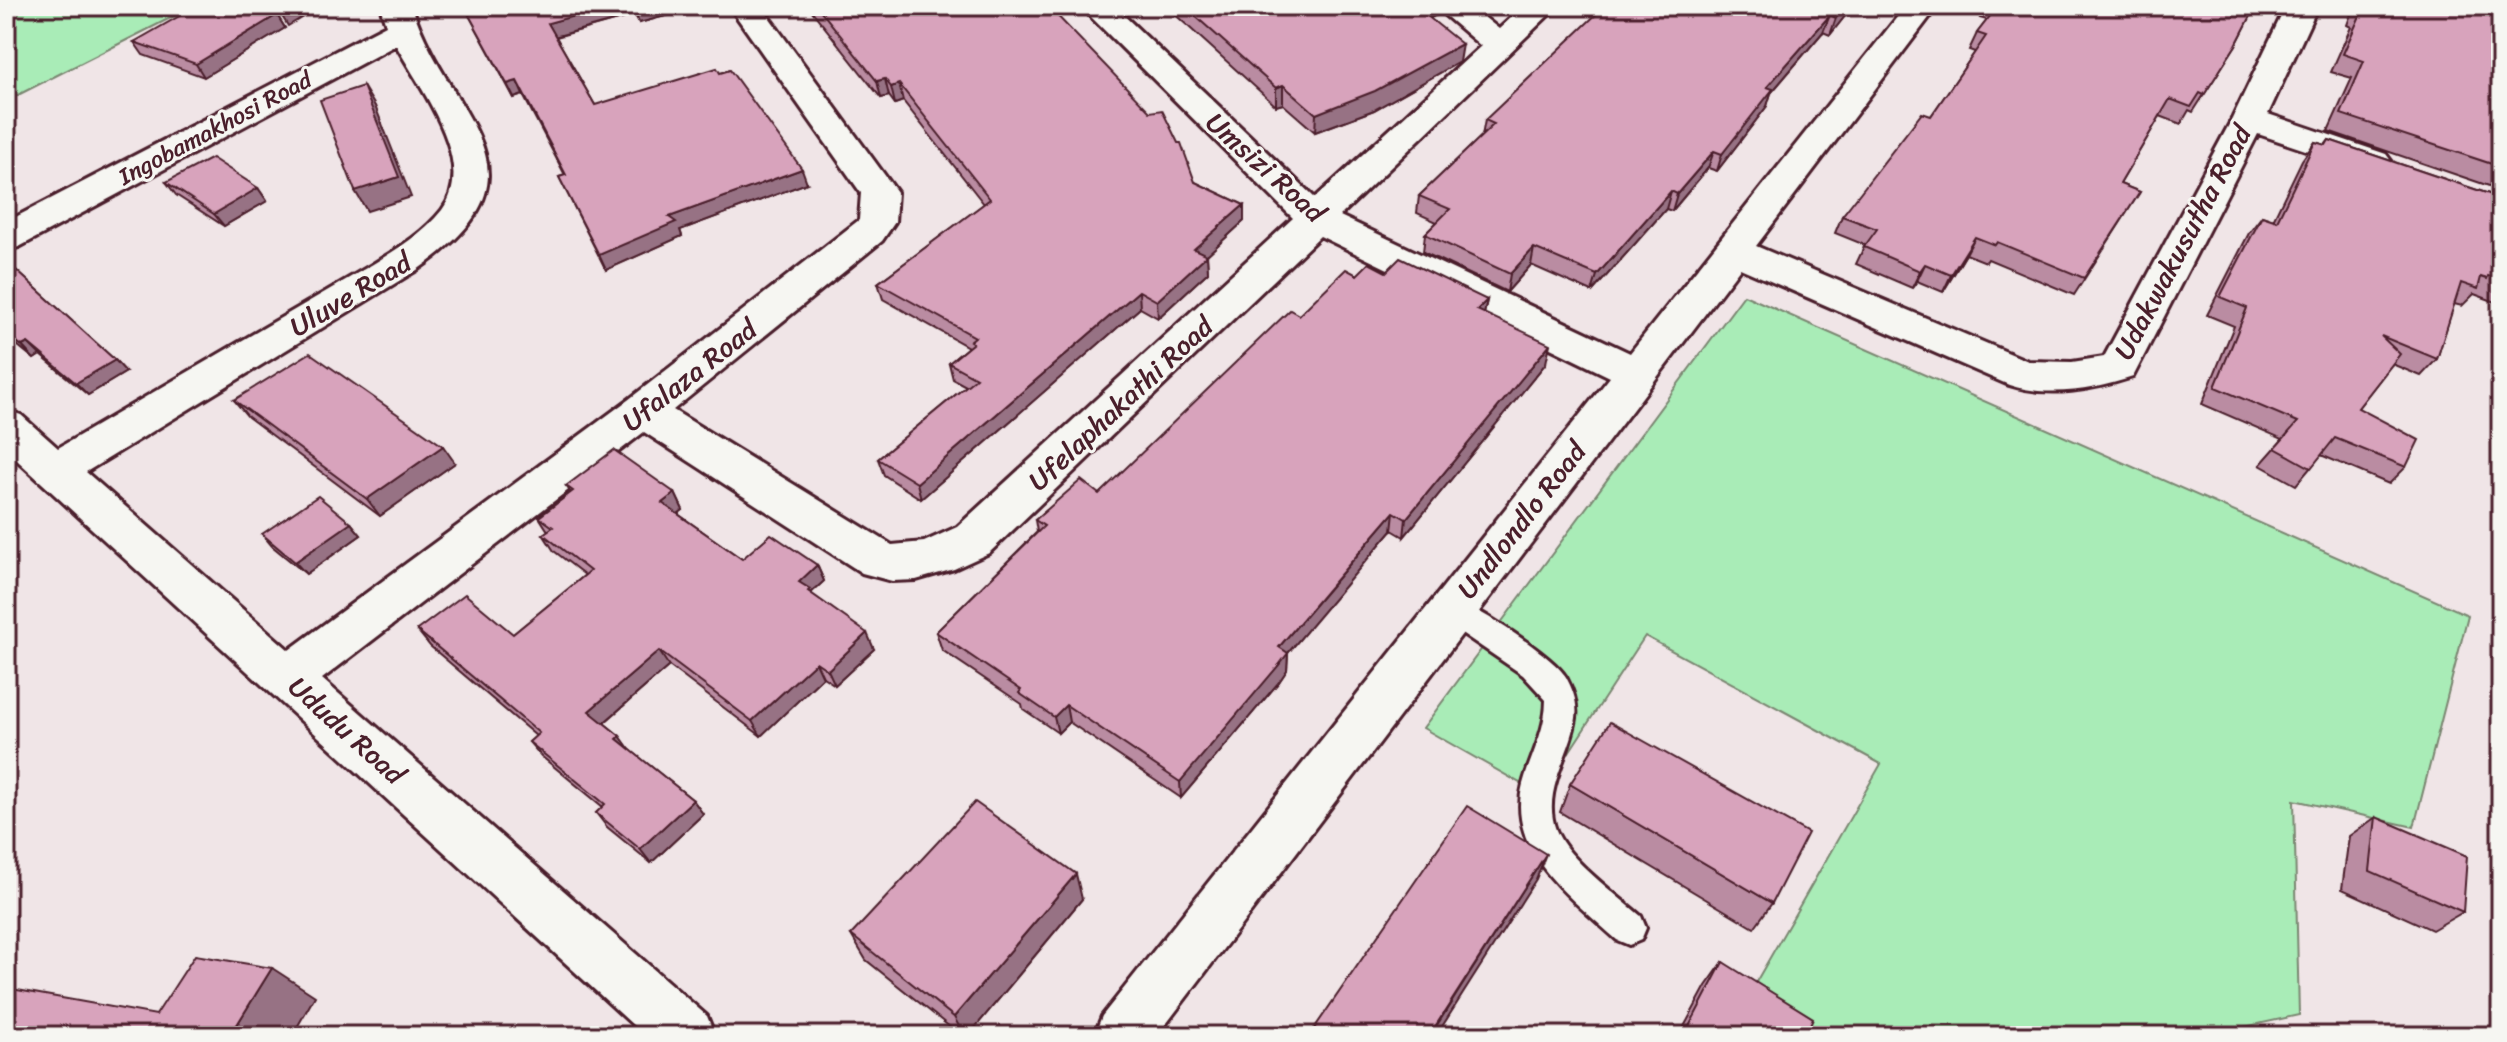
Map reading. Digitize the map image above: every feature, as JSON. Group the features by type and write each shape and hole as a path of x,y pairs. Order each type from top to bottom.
{"street":[{"name":"Ufalaza Road","path":"288,677 643,411 869,232 877,222 879,192 745,6"},
{"name":"Umsizi Road","path":"1096,6 1317,220 1635,372"},
{"path":"1450,6 1499,44"},
{"name":"Ufelaphakathi Road","path":"643,411 878,560 899,565 924,563 973,540 1542,6"},
{"name":"Undlondlo Road","path":"1122,1036 1922,6"},
{"name":"Udakwakusutha Road","path":"1732,250 2023,375 2062,379 2094,375 2119,367 2249,119 2302,6"},
{"name":"Ingobamakhosi Road","path":"6,238 400,18"},
{"name":"Uluve Road","path":"56,469 423,250 449,226 467,203 473,180 473,162 467,143 400,18"},
{"path":"2249,119 2412,175"},
{"name":"Ududu Road","path":"6,426 687,1036"}],"lane":[{"path":"1451,610 1517,655 1558,690 1565,710 1533,799 1535,818 1550,851 1629,928"}],"green space":[{"path":"6,6 194,6 6,101"},
{"path":"1744,295 2468,615 2414,827 2294,800 2299,1015 2203,1036 1812,1036 1752,989 1881,764 1645,636 1541,795 1423,728"}],"building":[{"path":"197,6 251,6 277,15 196,64 134,42"},
{"path":"464,6 610,6 548,23 595,105 717,68 720,73 730,70 802,169 669,217 676,222 599,255 559,177 566,175 517,81 507,84"},
{"path":"817,6 1048,6 1150,112 1162,110 1178,143 1181,143 1195,182 1244,205 1194,249 1207,255 1157,301 1139,291 917,483 878,459 976,378 949,363 973,343 970,341 975,337 878,283 990,199 899,84 891,87 885,79 877,81"},
{"path":"1184,6 1417,6 1462,44 1375,91 1316,114 1283,85 1276,88"},
{"path":"1605,6 1846,6 1836,18 1830,15 1767,87 1773,89 1722,154 1714,151 1677,194 1671,191 1597,275 1534,248 1510,274 1425,234 1450,209 1419,196 1494,124 1485,120"},
{"path":"1998,6 2256,6 2236,45 2204,95 2200,93 2191,107 2170,99 2120,184 2140,192 2084,278 1997,242 1995,245 1975,237 1951,275 1925,264 1920,271 1864,247 1877,229 1842,216 1922,113 1931,116 1986,36 1977,33"},
{"path":"2359,6 2501,6 2501,167 2341,114 2364,61 2343,54 2363,9"},
{"path":"363,86 399,177 355,191 320,100"},
{"path":"2329,140 2501,198 2501,280 2481,277 2478,289 2461,283 2437,359 2381,336 2400,354 2358,408 2419,440 2406,467 2335,438 2311,468 2275,448 2298,422 2215,387 2247,308 2220,297 2262,216 2277,221 2315,142 2326,145"},
{"path":"212,158 258,188 214,214 166,182"},
{"path":"1400,258 1487,300 1477,310 1550,344 1406,519 1394,512 1279,647 1288,653 1180,782 1066,705 1054,717 1019,693 1021,690 936,632 1044,526 1035,520 1081,480 1099,494 1290,310 1299,315 1346,269 1357,275 1369,263 1386,272"},
{"path":"6,261 115,360 76,383 28,343 22,346 6,333"},
{"path":"310,353 443,446 367,499 234,400"},
{"path":"614,450 675,493 662,503 742,559 771,534 817,565 799,582 867,633 828,670 816,662 752,721 659,651 589,711 620,736 617,739 693,800 640,849 596,813 605,804 529,742 539,733 417,630 465,594 513,634 590,571 543,534 553,527 539,517 573,491 566,486"},
{"path":"318,496 351,523 295,562 262,534"},
{"path":"1610,722 1808,833 1772,903 1570,784"},
{"path":"975,802 1076,874 954,1017 851,935"},
{"path":"1467,806 1546,854 1431,1033 1435,1036 1309,1036"},
{"path":"2376,817 2467,856 2463,912 2370,871"},
{"path":"195,955 272,968 230,1036 6,1036 6,988 156,1015"},
{"path":"1723,962 1813,1018 1805,1036 1684,1036"}]}
